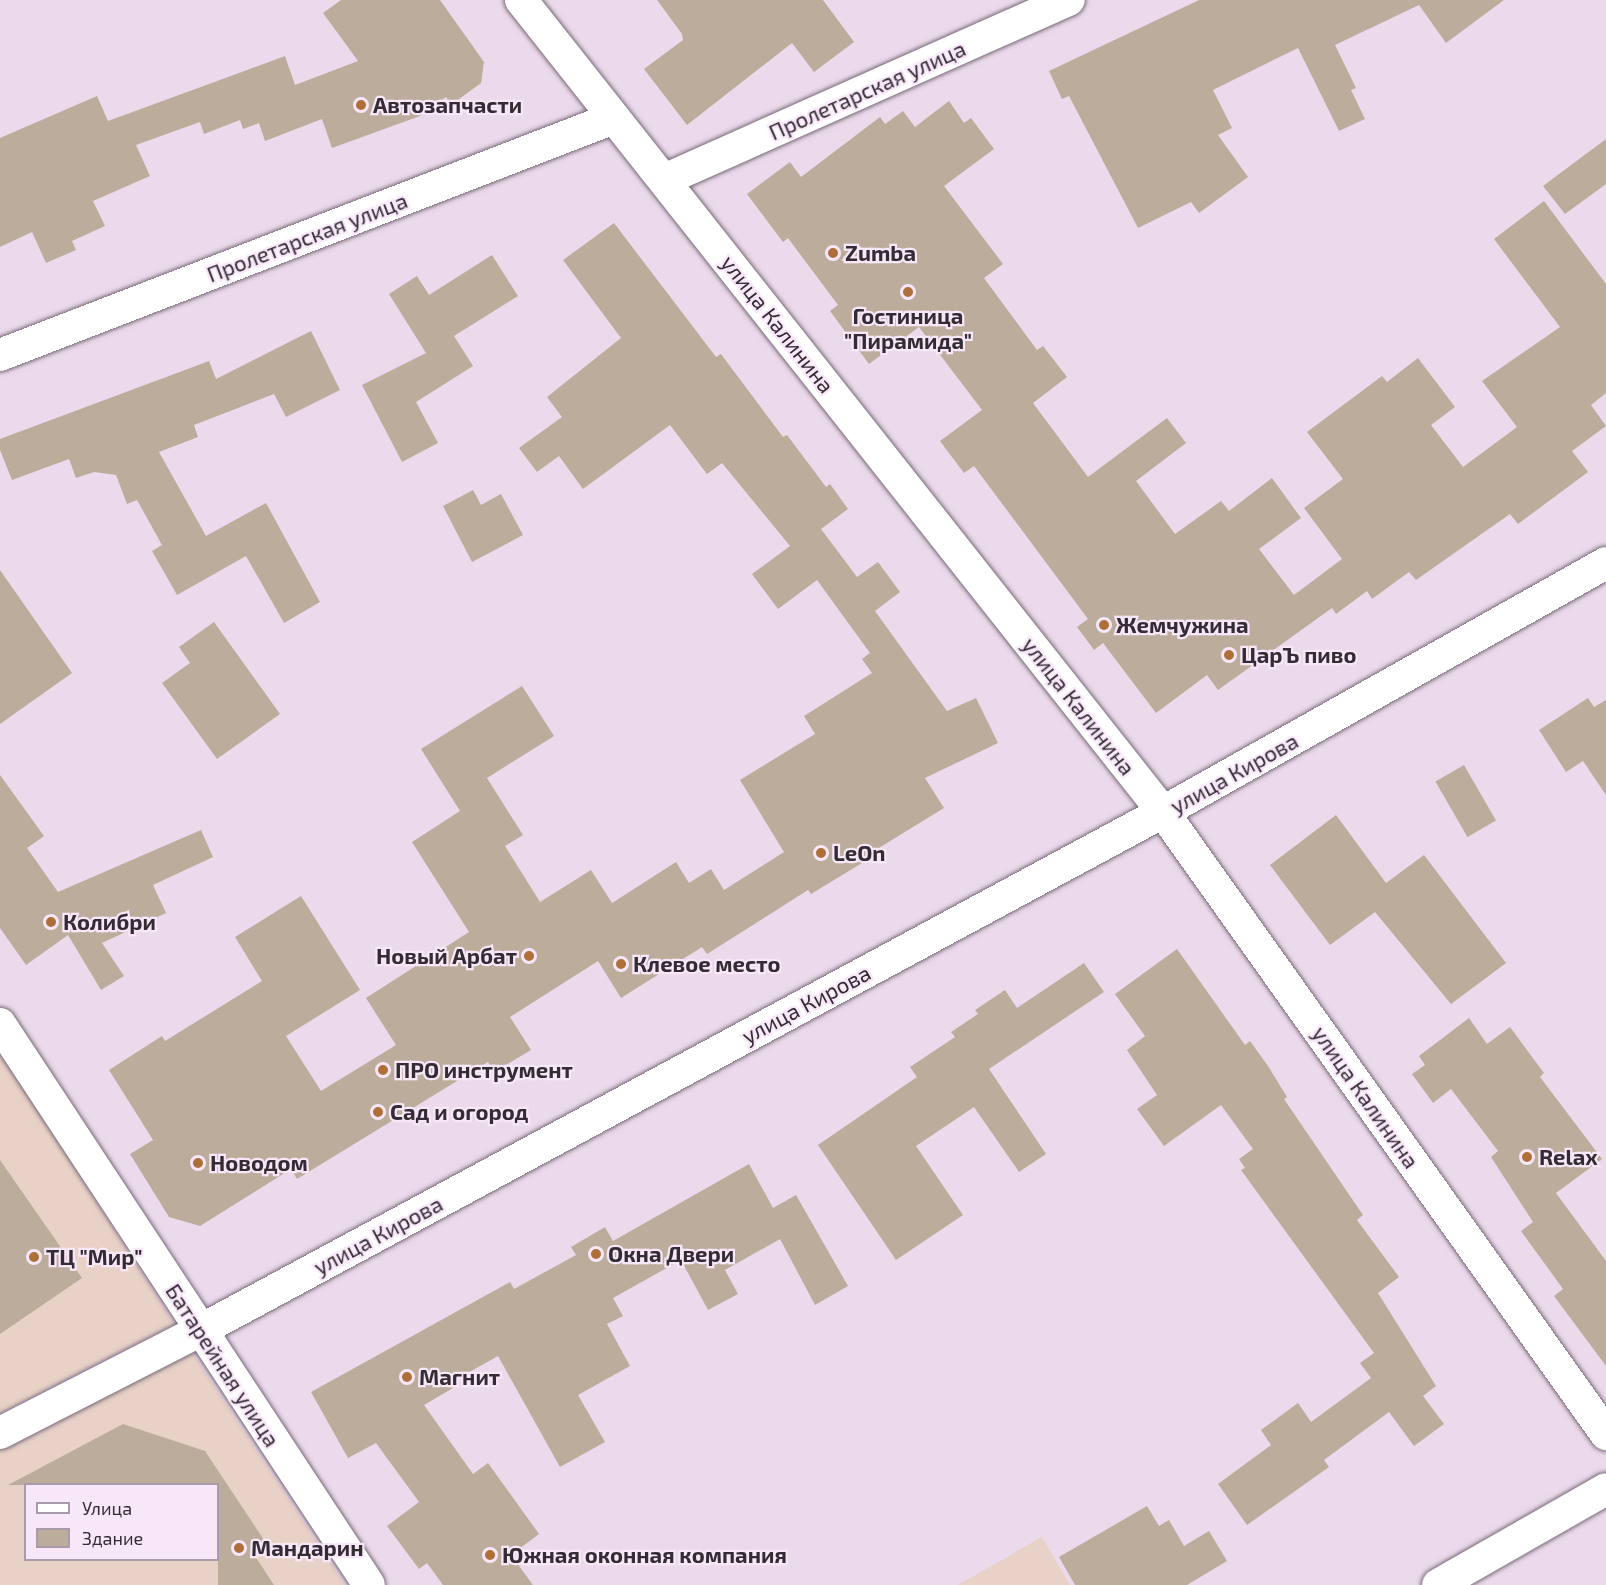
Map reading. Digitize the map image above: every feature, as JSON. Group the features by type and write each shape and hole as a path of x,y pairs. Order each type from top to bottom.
{"street":[{"name":"улица Калинина","path":"521,0 1163,812 1606,1434"},
{"name":"Пролетарская улица","path":"664,180 1069,0"},
{"name":"Пролетарская улица","path":"0,355 614,118"},
{"name":"улица Кирова","path":"0,1433 201,1330 1163,812 1606,563"},
{"name":"Батарейная улица","path":"0,1024 369,1585"},
{"path":"1438,1585 1606,1489"}],"shaded area":[{"path":"0,1050 174,1324 0,1413"},
{"path":"191,1351 345,1585 0,1585 0,1448"},
{"path":"1042,1537 1070,1585 958,1585"}],"building":[{"path":"341,0 440,0 484,62 481,83 451,105 446,97 420,116 332,148 322,119 265,141 259,123 243,129 240,120 204,134 200,122 136,145 150,176 93,201 105,226 72,241 76,250 46,263 32,232 0,247 0,138 97,96 108,121 285,56 295,85 358,61 323,13"},
{"path":"657,0 823,0 854,42 814,72 792,43 687,125 644,69 683,40 682,34"},
{"path":"1199,0 1504,0 1446,43 1419,5 1335,45 1356,88 1351,90 1365,119 1339,131 1298,48 1213,90 1232,128 1218,135 1248,177 1199,213 1191,202 1138,228 1069,96 1062,99 1049,71"},
{"path":"949,101 964,123 971,118 994,149 944,186 1003,264 984,278 1037,350 1043,346 1067,377 1033,403 1088,477 1167,418 1186,443 1136,481 1175,534 1221,501 1229,511 1272,478 1301,518 1259,549 1294,595 1342,559 1304,508 1343,479 1307,432 1382,376 1387,382 1418,358 1455,407 1431,425 1463,467 1517,427 1482,381 1560,327 1494,239 1544,201 1606,284 1606,393 1591,405 1606,426 1572,451 1588,472 1518,524 1510,514 1416,580 1409,572 1372,599 1367,591 1336,614 1332,608 1218,690 1207,675 1156,713 1103,643 1094,650 1077,627 1088,619 974,466 964,473 940,441 982,410 919,327 869,364 830,311 838,305 788,238 783,242 747,194 790,162 801,177 880,117 885,124 903,111 915,127"},
{"path":"1606,139 1606,184 1565,214 1543,186"},
{"path":"614,223 716,357 721,354 783,437 787,435 826,487 830,484 848,509 821,529 857,577 878,562 900,592 875,611 947,711 976,698 998,743 925,778 944,808 874,851 875,854 862,863 811,894 808,890 707,954 702,947 621,998 598,961 510,1017 531,1050 494,1072 488,1062 297,1179 291,1169 200,1226 169,1217 130,1154 153,1140 109,1070 162,1036 165,1041 262,981 235,937 301,896 360,990 286,1036 321,1091 396,1045 366,998 469,932 412,842 460,811 421,749 522,686 554,736 487,778 523,835 505,846 540,902 591,870 612,903 676,862 689,883 711,869 724,890 784,852 740,780 815,734 804,716 872,673 862,659 870,653 817,580 778,609 752,574 790,546 722,463 707,474 670,425 583,489 559,456 537,472 519,448 562,417 547,397 621,338 563,260"},
{"path":"492,255 518,296 454,336 473,366 416,402 438,443 402,462 362,385 426,353 389,294 417,276 429,295"},
{"path":"311,331 340,390 286,417 274,394 194,425 198,437 159,452 206,536 266,503 320,602 284,623 246,556 177,595 152,551 162,545 137,500 127,504 116,475 94,472 76,478 69,459 12,480 0,450 0,439 209,361 216,379"},
{"path":"473,490 481,505 501,494 523,535 472,562 443,506"},
{"path":"0,570 72,673 0,724"},
{"path":"214,622 280,714 217,759 162,683 190,663 179,647"},
{"path":"1588,698 1594,707 1606,700 1606,795 1583,761 1566,772 1539,730"},
{"path":"1464,765 1496,820 1467,837 1435,782"},
{"path":"0,775 44,836 27,848 58,892 201,830 213,857 153,885 166,913 102,943 124,976 101,990 68,935 26,965 0,928"},
{"path":"1336,815 1386,883 1424,855 1506,963 1451,1004 1375,912 1330,945 1270,865"},
{"path":"1177,949 1245,1045 1250,1041 1268,1066 1287,1097 1284,1099 1363,1215 1357,1220 1399,1277 1378,1293 1436,1386 1423,1396 1444,1424 1414,1446 1389,1412 1324,1460 1329,1467 1247,1525 1218,1484 1271,1445 1261,1430 1298,1403 1311,1422 1371,1378 1360,1363 1374,1353 1241,1170 1245,1168 1239,1159 1253,1149 1221,1105 1164,1146 1137,1109 1157,1095 1127,1050 1145,1036 1115,994"},
{"path":"1084,963 1104,992 989,1069 1046,1154 1019,1172 974,1107 916,1146 963,1215 896,1260 818,1145 917,1077 910,1067 955,1037 951,1032 978,1014 975,1010 1005,990 1017,1008"},
{"path":"1469,1018 1487,1044 1510,1027 1544,1073 1540,1077 1602,1159 1556,1193 1606,1261 1606,1366 1554,1296 1563,1289 1521,1231 1533,1222 1491,1157 1498,1151 1451,1089 1433,1103 1412,1074 1425,1065 1419,1056"},
{"name":"ТЦ \"Мир\"","path":"0,1160 82,1278 0,1334"},
{"path":"749,1164 773,1208 796,1195 848,1286 815,1305 780,1239 725,1270 738,1294 708,1310 681,1260 613,1298 623,1316 607,1324 630,1366 578,1395 605,1442 560,1467 498,1356 450,1383 453,1388 424,1405 473,1474 488,1463 539,1534 511,1555 533,1585 443,1585 427,1563 419,1569 387,1526 419,1502 376,1443 348,1458 311,1392 510,1282 514,1289 576,1255 571,1247 605,1227 613,1241"},
{"path":"123,1424 205,1451 266,1543 253,1553 274,1585 218,1585 219,1483 24,1483 24,1485 8,1485"},
{"path":"1147,1506 1159,1526 1169,1520 1184,1546 1209,1531 1227,1561 1187,1585 1075,1585 1059,1557"}],"place":[{"name":"Автозапчасти","path":"361,105"},
{"name":"Zumba","path":"833,253"},
{"name":"Гостиница \"Пирамида\"","path":"908,292"},
{"name":"Жемчужина","path":"1104,625"},
{"name":"ЦарЪ пиво","path":"1229,655"},
{"name":"LeOn","path":"821,853"},
{"name":"Колибри","path":"51,922"},
{"name":"Новый Арбат","path":"529,956"},
{"name":"Клевое место","path":"621,964"},
{"name":"ПРО инструмент","path":"383,1070"},
{"name":"Сад и огород","path":"378,1112"},
{"name":"Relax","path":"1527,1157"},
{"name":"Новодом","path":"198,1163"},
{"name":"Окна Двери","path":"596,1254"},
{"name":"ТЦ \"Мир\"","path":"34,1257"},
{"name":"Магнит","path":"407,1377"},
{"name":"Мандарин","path":"239,1548"},
{"name":"Южная оконная компания","path":"490,1555"}]}
